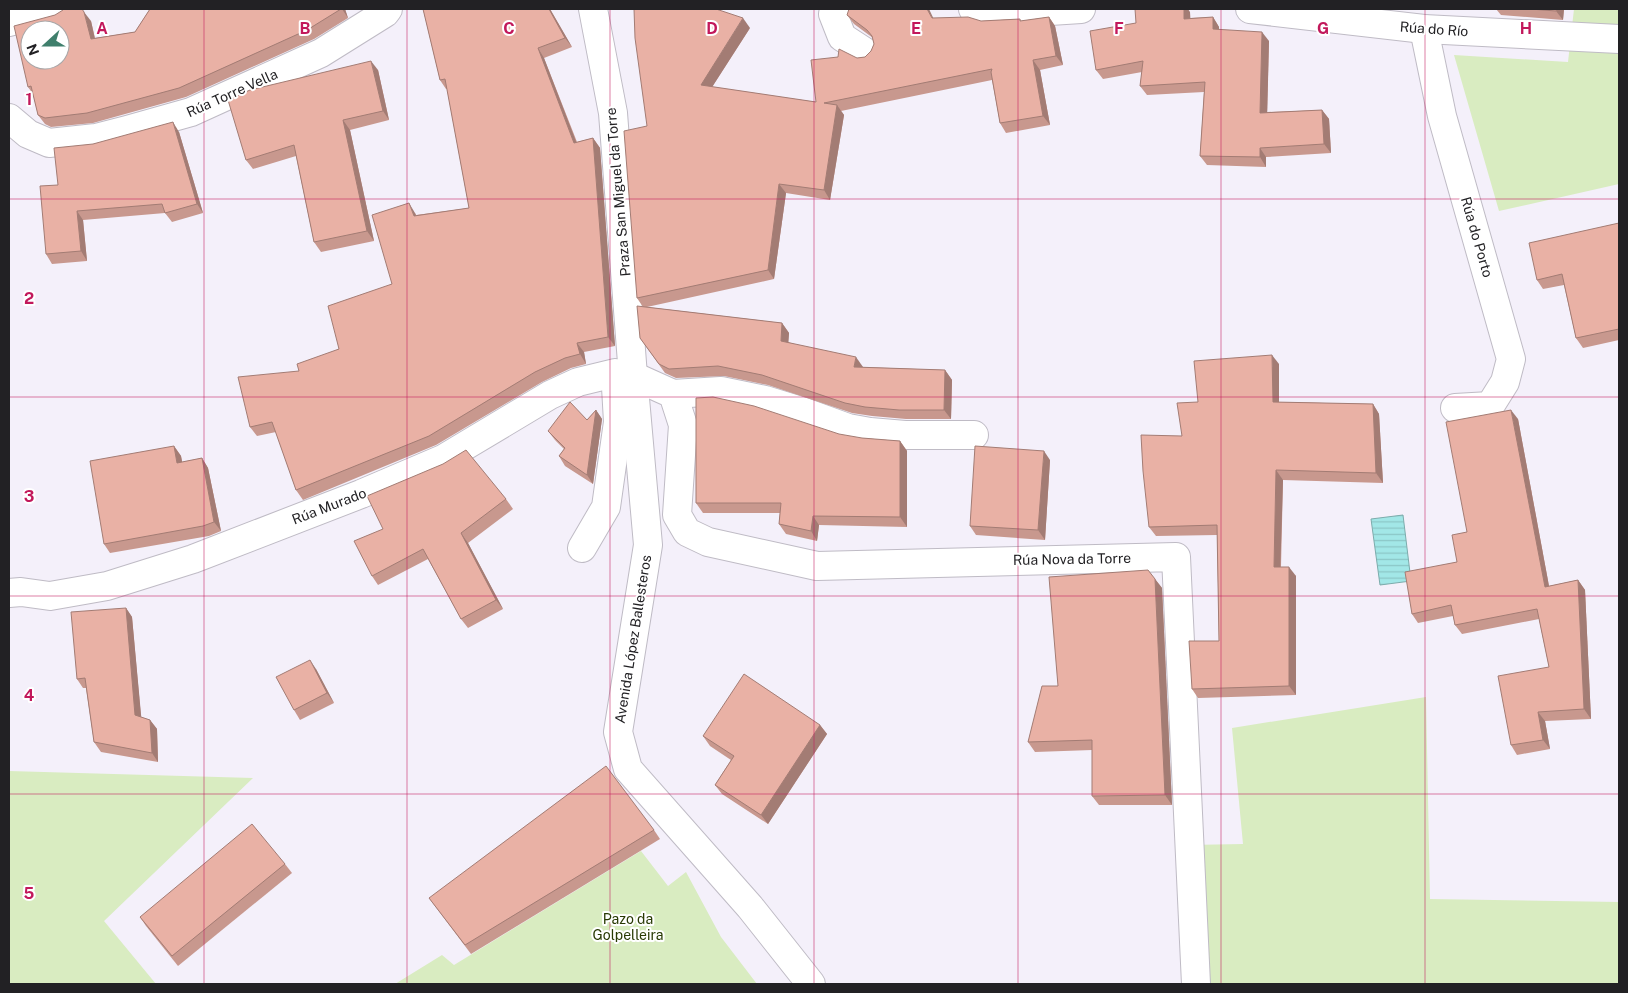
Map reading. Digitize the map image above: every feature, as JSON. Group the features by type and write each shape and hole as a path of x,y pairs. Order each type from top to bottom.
{"street":[{"path":"9,22 58,9"},
{"name":"Rúa Torre Vella","path":"9,118 28,134 49,143 96,138 182,115 321,53 386,13 388,9"},
{"name":"Praza San Miguel da Torre","path":"593,9 613,113 624,374"},
{"path":"835,9 833,14 842,37 865,52"},
{"path":"973,9 987,14 1082,9"},
{"name":"Rúa do Río","path":"1250,9 1424,29 1619,40"},
{"name":"Rúa do Porto","path":"1424,29 1442,116 1511,359 1505,382 1490,406 1455,408"},
{"path":"582,548 606,507 624,374 673,394 722,391 765,400 848,428 870,432 905,435 974,435"},
{"name":"Rúa Murado","path":"9,593 21,592 50,596 107,586 193,559 361,494 443,459 550,395 578,382 624,374"},
{"name":"Avenida López Ballesteros","path":"624,374 648,545 618,732 628,769 750,907 811,984"},
{"name":"Rúa Nova da Torre","path":"673,394 683,426 677,515 686,532 708,542 818,566 1176,557 1196,984"}],"green space":[{"path":"1574,9 1619,9 1619,184 1499,211 1454,55 1568,62"},
{"path":"1426,697 1430,899 1619,902 1619,984 1196,984 1188,845 1243,844 1232,728"},
{"path":"9,771 253,778 104,921 156,984 9,984"},
{"name":"Pazo da Golpelleira","path":"641,851 668,886 686,872 721,937 757,984 395,984 442,955 454,965"}],"water":[{"path":"1403,515 1411,581 1380,585 1371,519"}],"building":[{"path":"64,9 82,9 91,39 135,32 150,9 341,9 307,30 179,88 87,113 45,118 38,115 31,86 28,87 24,70 70,70 70,20 36,20 55,15"},
{"path":"423,9 549,9 565,38 538,48 574,143 593,138 608,337 577,343 580,354 565,358 535,372 429,436 296,490 272,422 250,427 238,377 299,371 297,364 339,349 328,306 392,284 372,215 409,203 414,216 469,208 445,79 440,80"},
{"path":"634,9 716,9 743,18 701,85 816,102 811,60 838,57 839,49 857,58 865,57 871,51 874,44 872,36 867,30 847,15 849,9 927,9 932,18 968,17 981,21 1020,19 1020,21 1049,17 1056,56 1033,60 1043,116 1000,123 992,69 824,103 837,105 824,190 779,184 768,270 637,298 624,131 647,126 635,38"},
{"path":"1135,9 1184,9 1184,19 1213,17 1213,29 1262,32 1260,113 1322,110 1324,144 1260,148 1260,157 1200,156 1205,82 1140,86 1143,61 1096,70 1090,31 1136,23"},
{"path":"1530,9 1557,9 1556,11"},
{"path":"20,24 20,52 14,26"},
{"path":"371,61 383,111 343,120 367,231 314,242 294,145 246,160 228,100 250,90"},
{"path":"173,122 197,204 165,213 162,204 77,211 81,251 46,254 40,186 58,185 54,148 93,144"},
{"path":"1619,223 1619,329 1576,338 1562,274 1537,280 1529,243"},
{"path":"637,306 782,323 781,341 856,357 854,367 945,370 944,410 899,410 865,407 845,403 762,375 718,366 669,369 659,364 640,338"},
{"path":"1272,355 1273,402 1373,404 1376,473 1276,470 1274,567 1289,567 1289,686 1192,689 1189,641 1219,641 1217,525 1149,527 1141,435 1182,436 1177,403 1198,402 1194,361"},
{"path":"713,397 754,406 839,434 900,441 900,517 813,516 811,531 779,524 781,503 696,503 696,398"},
{"path":"570,402 587,420 596,410 587,475 559,456 565,448 548,431"},
{"path":"1511,410 1545,587 1578,580 1584,709 1538,712 1543,740 1511,745 1498,676 1549,667 1537,609 1455,625 1451,605 1412,614 1405,572 1457,562 1452,535 1467,532 1446,422"},
{"path":"174,446 177,463 202,458 214,522 203,526 104,544 90,461"},
{"path":"975,446 1044,451 1038,530 970,526"},
{"path":"466,450 506,499 461,533 496,600 461,619 423,549 372,576 354,541 383,529 367,496 443,464"},
{"path":"1148,570 1155,579 1165,795 1092,796 1092,740 1028,742 1042,686 1058,686 1049,577"},
{"path":"126,608 135,715 150,720 152,753 94,742 85,678 77,679 71,612"},
{"path":"310,660 327,693 294,710 276,677"},
{"path":"744,674 820,725 761,815 715,785 734,756 703,736"},
{"path":"606,766 654,830 465,945 429,898"},
{"path":"252,824 285,864 172,956 140,917"}]}
